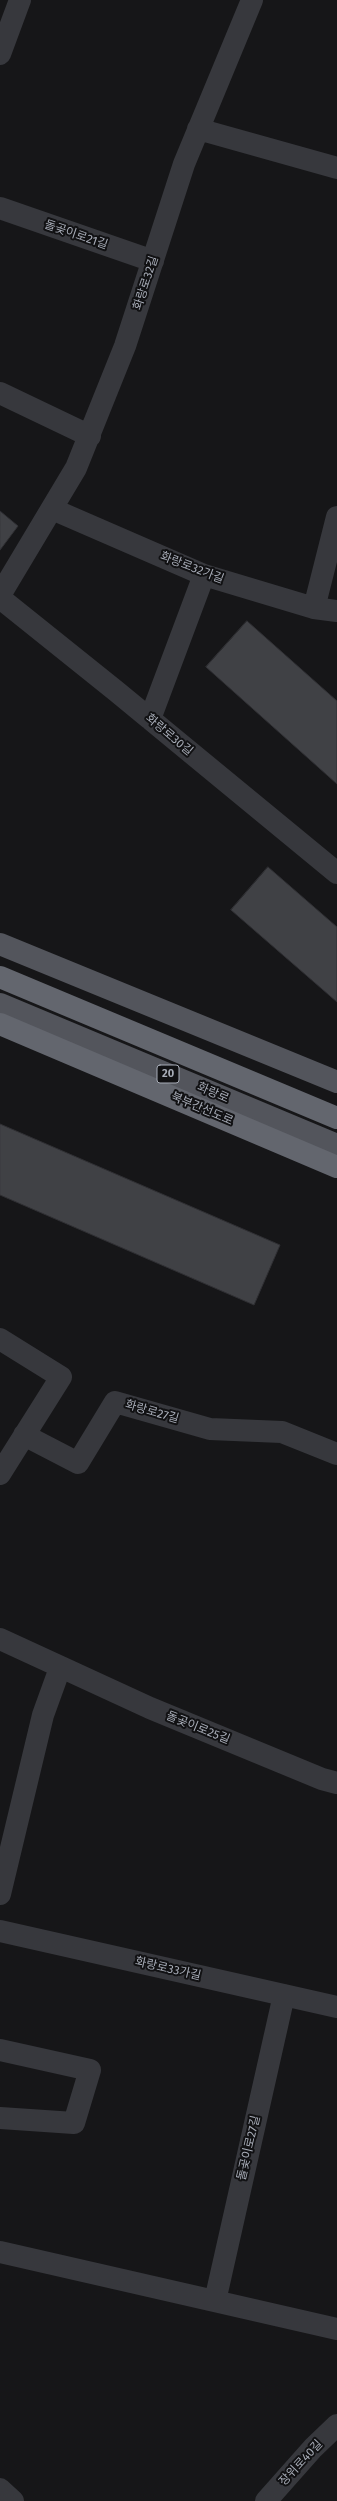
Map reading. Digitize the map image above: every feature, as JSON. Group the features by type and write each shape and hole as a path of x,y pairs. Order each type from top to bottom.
{"highway":[{"path":"0,977 337,1118"},
{"name":"북부간선도로","path":"0,1024 337,1167"}],"main road":[{"path":"0,944 337,1082"},
{"name":"화랑로","path":"0,1004 337,1145"}],"street":[{"path":"0,54 20,0"},
{"name":"화랑로32길","path":"0,595 76,468 90,436 125,346 184,164 252,0"},
{"path":"198,129 337,168"},
{"name":"돌곶이로21길","path":"0,208 153,261"},
{"path":"0,393 90,436"},
{"name":"화랑로32가길","path":"52,509 204,575 314,608 337,612"},
{"path":"314,608 337,517"},
{"path":"150,719 204,575"},
{"name":"화랑로30길","path":"0,598 337,873"},
{"path":"0,1339 61,1377 0,1474"},
{"name":"화랑로27길","path":"24,1435 78,1463 115,1402 210,1429 282,1432 337,1454"},
{"name":"돌곶이로25길","path":"0,1639 60,1668 150,1708 322,1779 337,1783"},
{"path":"0,1894 43,1715 60,1668"},
{"name":"화랑로33가길","path":"0,1931 337,2007"},
{"name":"돌곶이로27길","path":"215,2301 284,1995"},
{"path":"0,2050 90,2070 74,2123 0,2118"},
{"path":"0,2252 337,2329"},
{"name":"장위로40길","path":"266,2501 313,2448 337,2425"},
{"path":"0,2489 13,2501"}],"building":[{"path":"0,511 18,526 0,550"},
{"path":"247,621 337,701 337,784 206,667"},
{"path":"268,867 337,927 337,1002 231,910"},
{"path":"0,1124 280,1245 254,1305 0,1195"}]}
